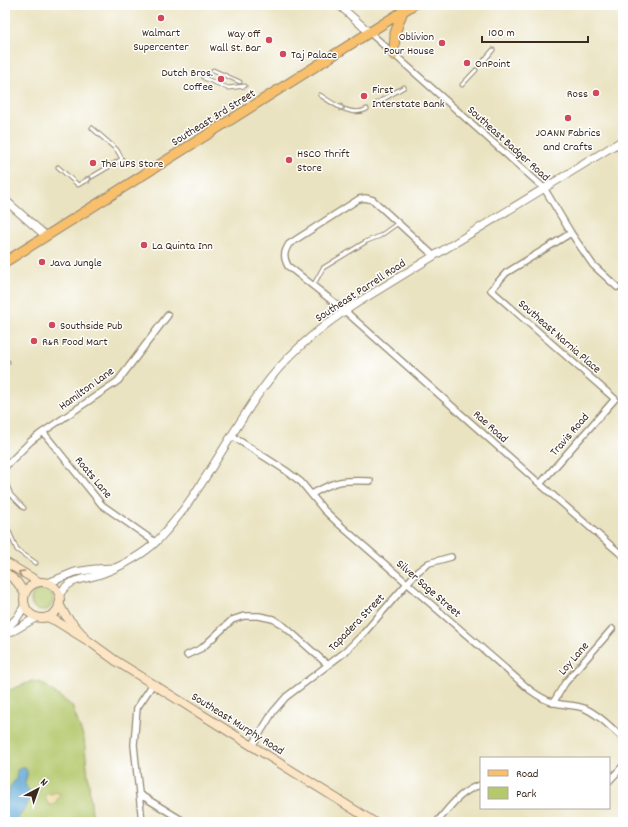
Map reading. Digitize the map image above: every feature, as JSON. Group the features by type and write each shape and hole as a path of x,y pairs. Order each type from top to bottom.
{"main road":[{"name":"Southeast 3rd Street","path":"5,262 413,5"},
{"path":"394,55 395,33 403,11"},
{"path":"5,562 38,582 48,583 54,587 59,595 59,604 55,612 47,617 37,617 28,612 25,605 25,594 30,586 38,582"},
{"path":"5,572 17,582 25,594"},
{"name":"Southeast Murphy Road","path":"59,604 70,621 90,642"},
{"name":"Southeast Murphy Road","path":"47,617 90,642 153,684 374,822"}],"street":[{"path":"339,5 369,32"},
{"name":"Southeast Badger Road","path":"369,32 544,188 571,233 593,265 617,287"},
{"path":"620,142 623,153"},
{"name":"Southeast Parrell Road","path":"59,595 66,585 71,582 97,576 115,568 135,558 156,542 190,499 259,393 280,366 300,345 326,323 620,142"},
{"name":"Rae Road","path":"398,223 373,200 365,198 359,199 289,244 285,251 284,259 288,266 345,311 623,556"},
{"path":"5,200 46,236"},
{"path":"398,223 434,256"},
{"name":"Southeast Narnia Place","path":"571,233 506,273 491,290 615,399"},
{"name":"Hamilton Lane","path":"5,468 31,441 118,381 168,316"},
{"name":"Travis Road","path":"540,484 615,399"},
{"name":"Roats Lane","path":"43,432 102,505 156,542"},
{"name":"Silver Sage Street","path":"232,436 301,482 324,510 340,526 530,690 553,703 586,709 600,718 623,738"},
{"path":"312,494 328,484 344,480 370,481"},
{"name":"Tapadera Street","path":"252,746 273,712 286,697 345,652 363,634 417,572 429,563 451,557"},
{"name":"Southeast Parrell Road","path":"48,583 75,572 115,568"},
{"path":"5,630 17,618 25,605"},
{"path":"187,655 202,648 232,620 244,616 259,616 273,619 284,626 328,666"},
{"path":"5,634 37,617"},
{"name":"Loy Lane","path":"553,703 565,683 612,629"},
{"path":"142,822 134,745 137,708 153,684"},
{"path":"610,780 623,766"},
{"path":"437,822 451,805 465,793 480,785"},
{"path":"139,794 185,822"}],"lane":[{"path":"481,64 493,50"},
{"path":"213,70 240,82"},
{"path":"462,85 476,70"},
{"path":"204,78 228,88 245,86"},
{"path":"377,103 404,87"},
{"path":"320,94 334,105 351,111 362,112 367,109"},
{"path":"58,167 78,185 122,159 117,150 92,128"},
{"path":"313,286 323,268 367,241 380,236 398,223"},
{"path":"5,480 11,495 24,508"},
{"path":"5,498 11,495"},
{"path":"5,522 17,550 36,563"}],"green space":[{"path":"42,589 50,592 53,600 50,608 42,611 34,608 31,600 34,592"},
{"path":"32,681 42,683 72,706 84,739 93,822 5,822 5,692"}],"sand":[{"path":"55,792 60,794 53,805 49,805 45,796 48,793 52,794"}],"water":[{"path":"25,768 27,772 25,784 30,793 30,797 17,822 5,822 5,799 9,794 10,787 16,779 17,770"}],"place":[{"name":"Walmart Supercenter","path":"161,18"},
{"name":"Way off Wall St. Bar","path":"269,40"},
{"name":"Oblivion Pour House","path":"442,43"},
{"name":"Taj Palace","path":"283,54"},
{"name":"OnPoint","path":"467,63"},
{"name":"Dutch Bros. Coffee","path":"221,79"},
{"name":"Ross","path":"596,93"},
{"name":"First Interstate Bank","path":"364,96"},
{"name":"JOANN Fabrics and Crafts","path":"568,118"},
{"name":"HSCO Thrift Store","path":"289,160"},
{"name":"The UPS Store","path":"93,163"},
{"name":"La Quinta Inn","path":"144,245"},
{"name":"Java Jungle","path":"42,262"},
{"name":"Southside Pub","path":"52,325"},
{"name":"R&R Food Mart","path":"34,341"}]}
